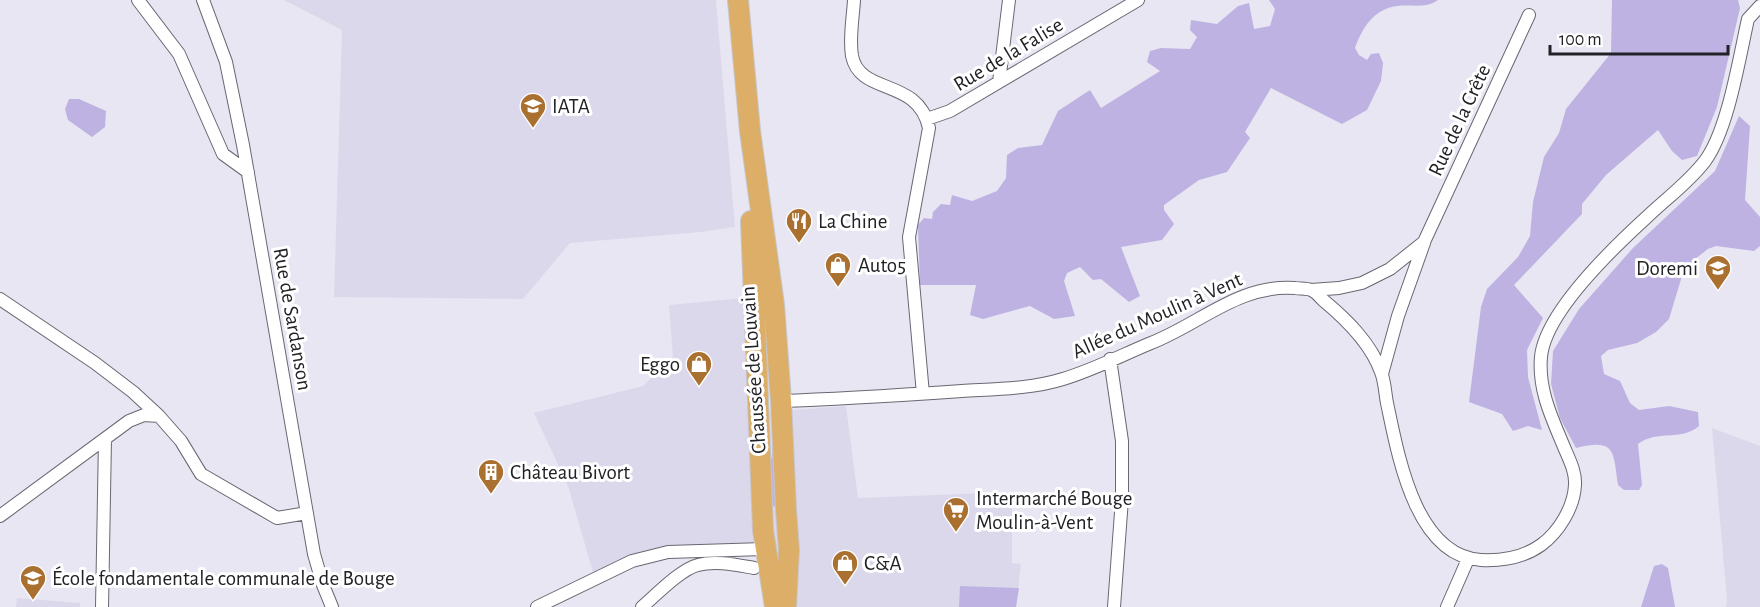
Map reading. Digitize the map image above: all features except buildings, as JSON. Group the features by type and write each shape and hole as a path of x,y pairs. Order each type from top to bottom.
{"main road":[{"name":"Chaussée de Louvain","path":"738,0 750,131 774,305 765,333 759,410 763,530 775,607"},
{"name":"Chaussée de Louvain","path":"765,333 782,401 789,550 786,607"},
{"path":"759,410 782,401"},
{"path":"766,549 789,550"}],"street":[{"path":"138,0 179,54 224,154 248,172"},
{"name":"Rue de Sardanson","path":"203,0 226,62 248,172 314,554 332,607"},
{"path":"854,0 853,58 860,72 873,82 901,91 919,105 929,128 909,237 923,394"},
{"path":"999,82 1009,0"},
{"name":"Rue de la Falise","path":"927,119 950,111 1138,0"},
{"path":"1311,290 1338,312 1368,345 1382,374 1398,457 1418,511 1430,529 1448,548 1468,559 1497,561 1519,556 1540,546 1564,519 1575,485 1572,464 1543,392 1540,368 1544,341 1554,320 1582,283 1634,228 1692,176 1706,159 1722,125 1748,19 1760,6"},
{"name":"Rue de la Crête","path":"1382,374 1398,316 1425,242 1529,15"},
{"name":"Rue de la Crête","path":"1311,290 1339,288 1362,283 1390,269 1425,242"},
{"name":"Allée du Moulin à Vent","path":"782,401 923,394 1040,384 1064,379 1158,340 1232,300 1266,288 1311,290"},
{"path":"0,299 95,363 133,392 181,441 201,474 278,518 307,513"},
{"path":"1110,359 1122,441 1122,498 1114,607"},
{"path":"0,516 129,421 144,415 159,416"},
{"path":"102,607 105,439"},
{"path":"543,606 632,561 668,552 766,549"},
{"path":"1447,607 1468,559"},
{"path":"642,607 674,579 698,565 728,564 754,568"}],"shaded area":[{"name":"IATA","path":"284,0 716,0 735,227 570,243 523,299 334,297 342,30"},
{"path":"1269,0 1438,0 1423,5 1389,8 1375,15 1365,27 1355,48 1359,55 1367,60 1371,54 1379,53 1383,63 1381,81 1367,110 1342,124 1271,88 1245,132 1250,138 1227,172 1199,180 1164,205 1164,210 1174,224 1162,240 1121,247 1140,296 1129,302 1101,279 1093,280 1080,267 1067,273 1064,281 1075,316 1054,319 1030,306 983,319 970,315 976,285 920,285 918,225 924,218 932,219 933,212 941,204 950,205 952,195 972,201 997,191 1006,178 1007,155 1018,148 1042,145 1058,111 1090,90 1101,108 1160,71 1147,62 1150,51 1161,48 1190,49 1197,37 1190,30 1191,20 1217,24 1238,6 1249,3 1254,29 1270,26 1275,9"},
{"path":"1612,0 1738,0 1740,8 1717,107 1697,156 1682,160 1672,151 1658,130 1606,175 1582,204 1582,214 1514,285 1543,318 1527,350 1528,377 1542,430 1528,426 1513,431 1502,414 1469,402 1481,307 1487,289 1518,257 1530,236 1533,202 1544,157 1559,133 1566,109 1611,53"},
{"path":"69,99 79,99 106,111 105,127 92,137 68,120 65,109"},
{"path":"1739,116 1750,126 1745,200 1760,217 1760,246 1754,251 1716,246 1708,249 1695,259 1682,276 1669,319 1656,332 1637,343 1608,350 1601,356 1604,374 1620,381 1630,403 1639,410 1669,406 1698,412 1699,426 1692,431 1653,437 1638,444 1642,485 1639,490 1624,490 1618,485 1615,463 1610,450 1606,446 1599,445 1576,448 1560,418 1551,384 1553,351 1579,309 1633,248 1715,171"},
{"path":"754,297 757,413 846,406 858,498 1012,492 1012,563 1021,564 1016,607 784,607 766,549 668,552 626,557 593,572 568,486 534,413 643,386 673,357 669,305"},
{"path":"774,421 777,499 776,506 770,507 767,462 772,458"},
{"path":"1712,428 1760,446 1760,607 1726,607"},
{"path":"1662,564 1668,568 1675,607 1641,607 1654,566"},
{"path":"960,586 1019,588 1016,607 959,607"},
{"name":"École fondamentale communale de Bouge","path":"17,598 80,603 80,607 16,607"}],"place":[{"name":"IATA","path":"533,129"},
{"name":"La Chine","path":"799,244"},
{"name":"Auto5","path":"838,288"},
{"name":"Doremi","path":"1718,291"},
{"name":"Eggo","path":"699,387"},
{"name":"Château Bivort","path":"491,495"},
{"name":"Intermarché Bouge Moulin-à-Vent","path":"956,533"},
{"name":"C&A","path":"845,586"},
{"name":"École fondamentale communale de Bouge","path":"33,601"}]}
